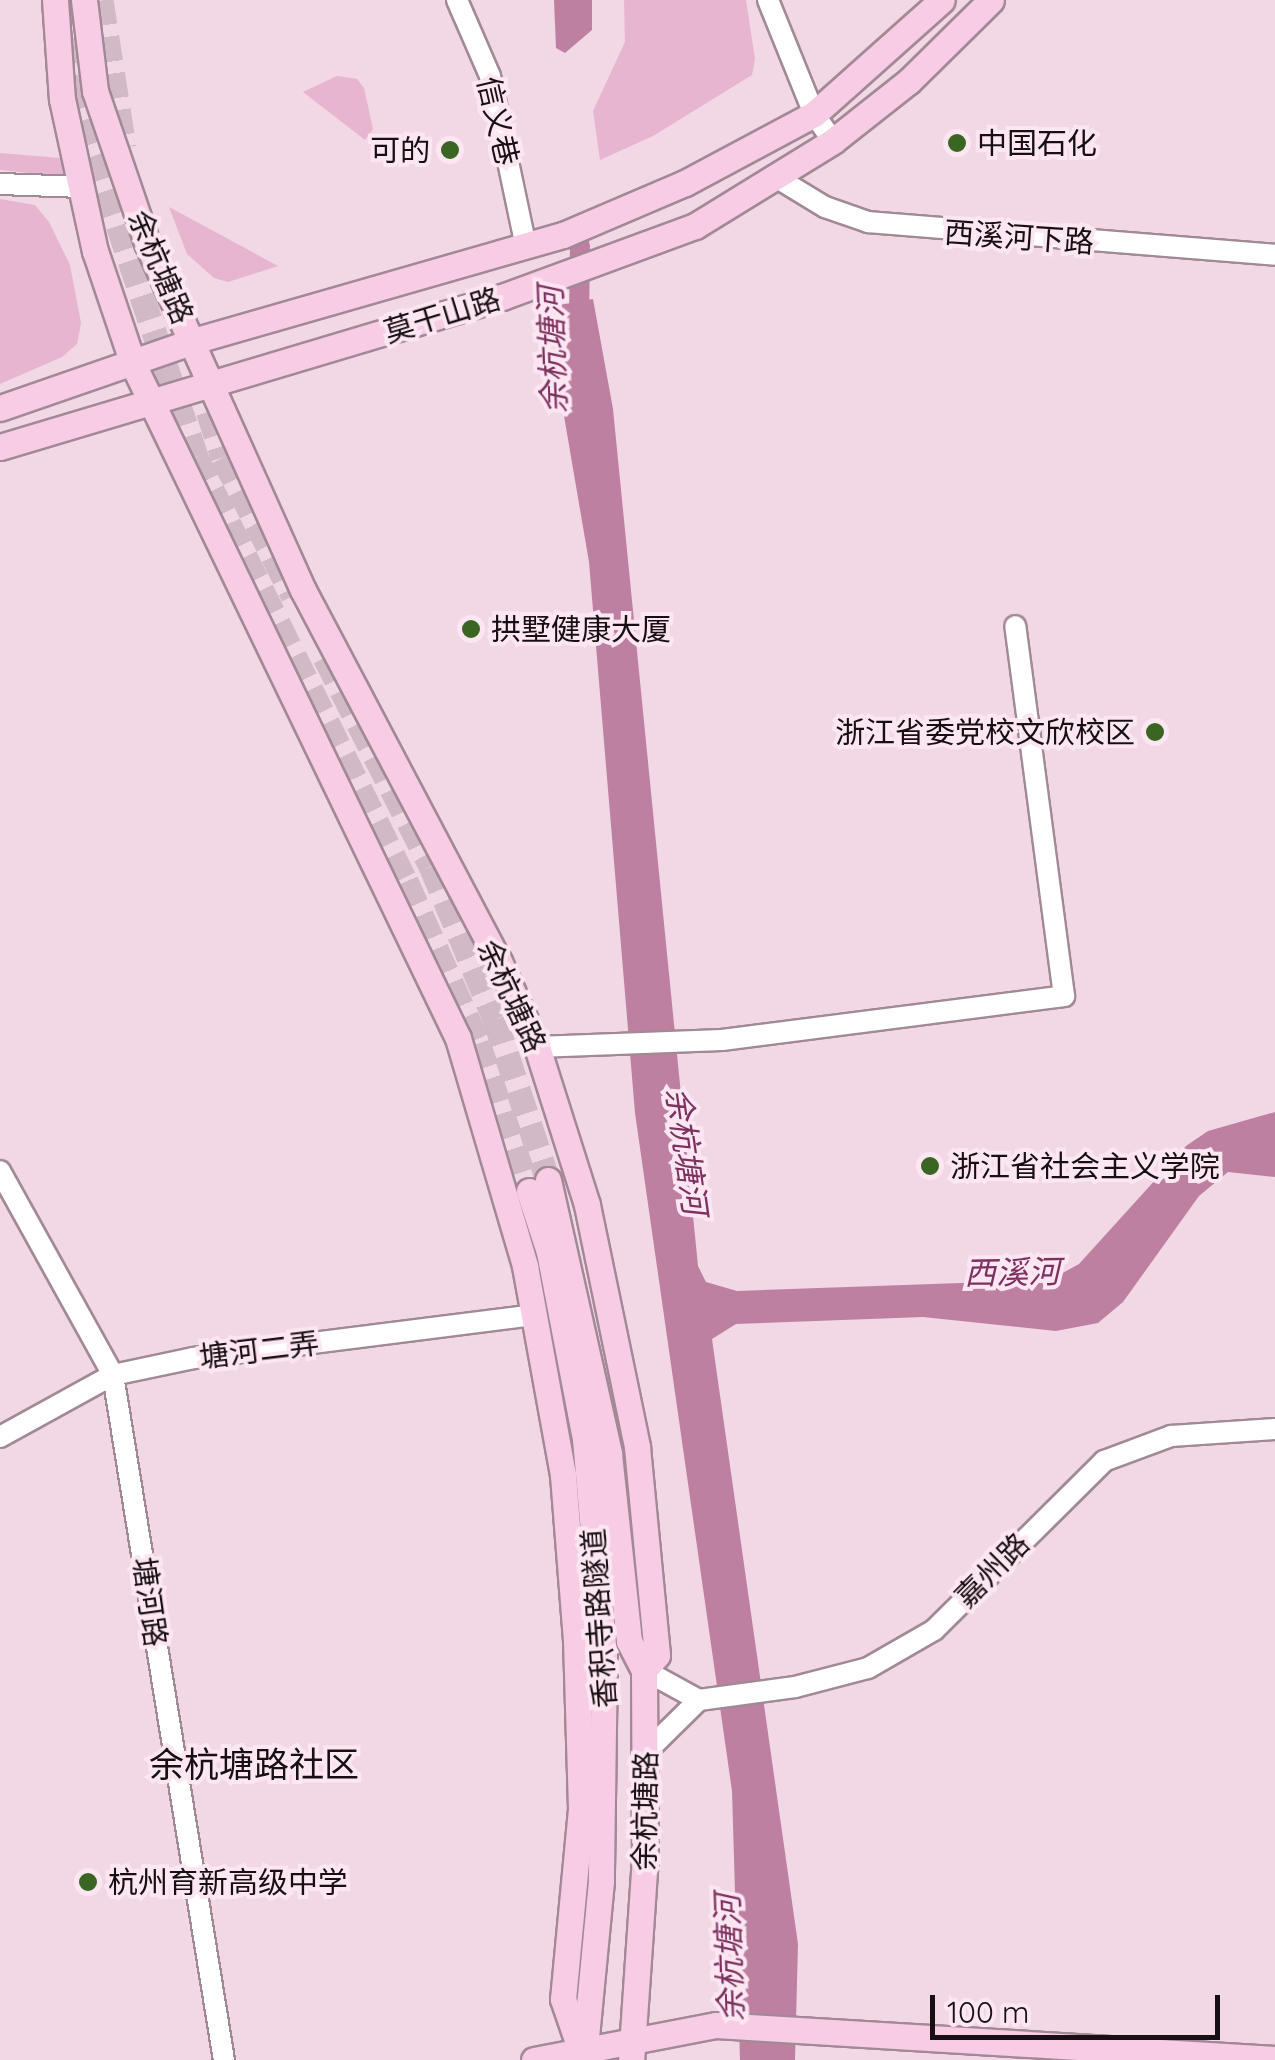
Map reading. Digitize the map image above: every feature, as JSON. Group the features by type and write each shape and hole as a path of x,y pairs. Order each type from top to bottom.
{"main road":[{"name":"余杭塘路","path":"55,0 62,99 81,187 132,364 458,1038 535,1315 563,1475 578,1656 582,1809 563,1999 584,2056"},
{"name":"余杭塘路","path":"84,0 95,91 147,243 303,590 538,1047 587,1205 637,1446 657,1655 644,1670 646,1752 633,2050"},
{"name":"莫干山路","path":"0,408 193,341 526,247 685,183 814,114 942,0"},
{"name":"莫干山路","path":"0,448 567,272 695,226 832,142 908,81 990,0"},
{"name":"香积寺路隧道","path":"584,2056 601,1881 604,1656 585,1439 539,1186 609,1454 629,1641 644,1670"},
{"path":"534,2060 633,2050 716,2026 1275,2058"}],"street":[{"name":"信义巷","path":"457,0 490,76 526,247"},
{"path":"768,0 814,114 832,142"},
{"name":"西溪河下路","path":"774,176 825,207 868,222 1275,255"},
{"path":"0,184 81,187"},
{"path":"538,1047 691,1042 1064,996 1015,626"},
{"name":"塘河路","path":"0,1171 113,1375 224,2060"},
{"name":"塘河二弄","path":"0,1437 113,1375 194,1358 535,1315"},
{"name":"嘉州路","path":"699,1700 795,1687 908,1650 1104,1461 1171,1436 1275,1429"},
{"path":"644,1670 699,1700 646,1752"}],"shaded area":[{"path":"554,0 592,0 592,30 565,53 556,48"},
{"path":"624,0 746,0 755,59 752,75 653,136 600,160 593,111 625,42"},
{"path":"337,76 357,79 364,88 373,129 365,140 303,92"},
{"path":"0,153 60,158 68,177 0,170"},
{"path":"0,199 35,205 49,222 70,265 81,323 77,344 62,357 0,384"},
{"path":"169,207 278,266 228,282 214,278 187,254"},
{"path":"593,299 613,409 698,1266 706,1282 737,1291 1050,1280 1079,1264 1186,1146 1208,1131 1275,1112 1275,1177 1228,1172 1199,1196 1123,1302 1098,1323 1056,1331 923,1317 736,1324 712,1339 798,1944 795,2060 740,2060 732,1791 635,1113 589,562 557,375 559,305"}],"waterway":[{"name":"余杭塘河","path":"579,325 580,246"}],"tunnel":[{"path":"72,0 71,85 196,457 406,881 478,1043 529,1191"},
{"path":"101,0 124,147"},
{"path":"197,376 223,457 293,595"},
{"path":"325,657 431,866 495,1019 548,1180"}],"place":[{"name":"中国石化","path":"957,143"},
{"name":"可的","path":"450,150"},
{"name":"拱墅健康大厦","path":"471,629"},
{"name":"浙江省委党校文欣校区","path":"1155,732"},
{"name":"浙江省社会主义学院","path":"930,1166"},
{"name":"杭州育新高级中学","path":"88,1882"}],"district":[{"name":"余杭塘路社区","path":"254,1764"}],"water label":[{"name":"西溪河","path":"1012,1272"}]}
